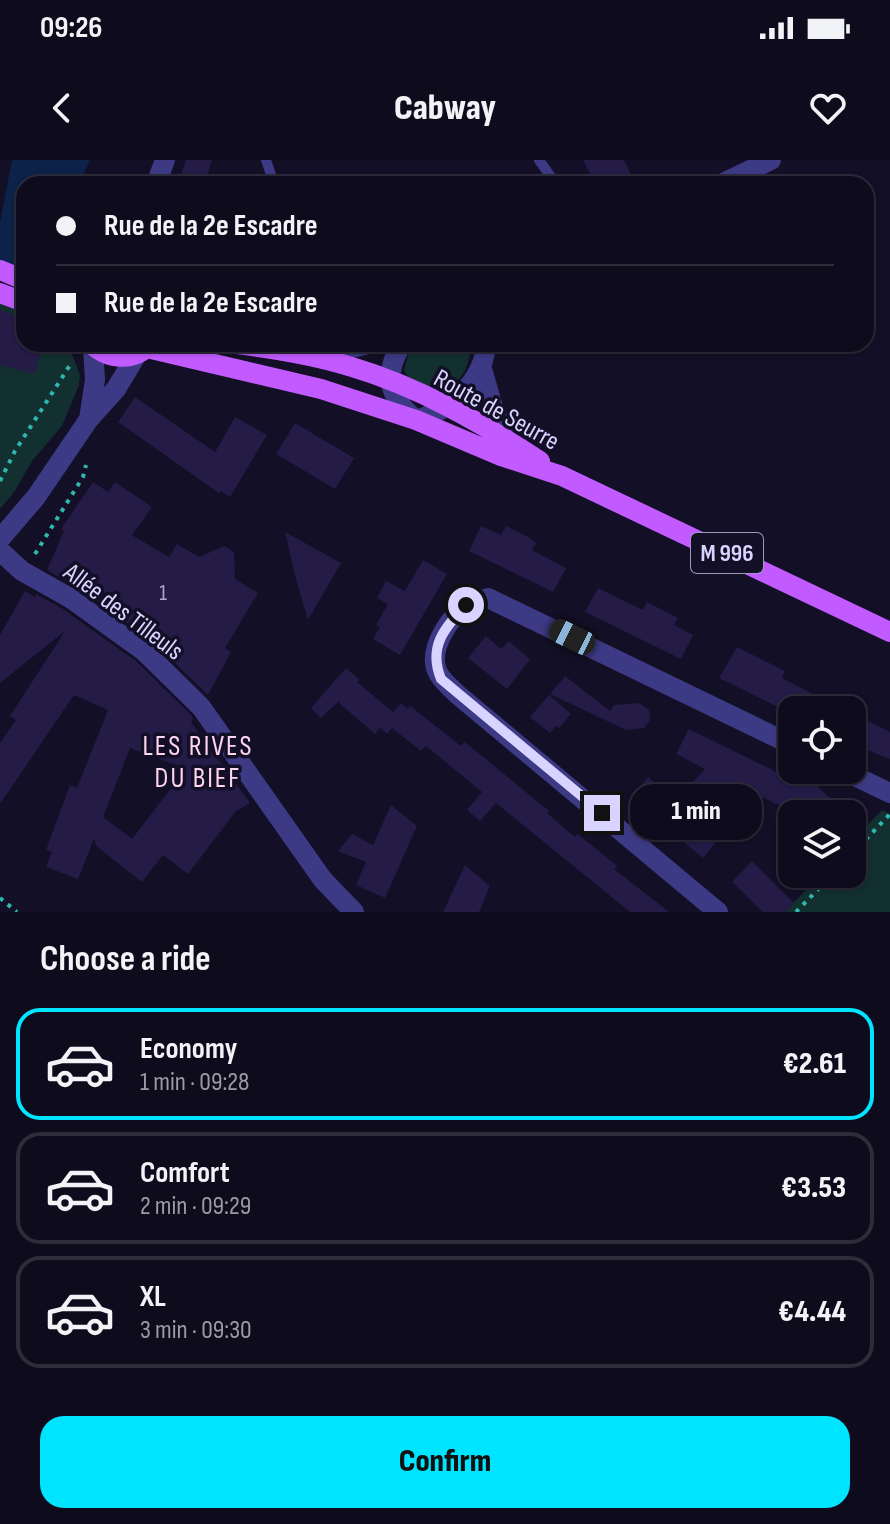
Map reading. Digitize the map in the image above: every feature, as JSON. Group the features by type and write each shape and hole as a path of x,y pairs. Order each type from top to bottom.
{"main road":[{"path":"101,352 114,356 132,352"},
{"name":"M 996","path":"159,352 299,383 416,420"},
{"name":"Route de Seurre","path":"324,352 446,405 508,440 562,476"},
{"name":"Route de Seurre","path":"416,420 501,456 562,476 890,632"}],"street":[{"path":"738,176 771,160"},
{"path":"89,352 95,380 89,419"},
{"path":"0,539 36,497 89,419 143,352"},
{"path":"398,352 389,381 395,398 416,420 460,395 482,369"},
{"path":"485,352 482,369 493,407 508,440"},
{"name":"Allée des Tilleuls","path":"0,551 22,571 70,598 145,652 201,707 323,880 354,912"},
{"path":"718,912 441,679 435,663 438,644 449,623 466,605 488,598 778,738"},
{"path":"866,782 890,793"}],"path":[{"path":"0,481 22,440 85,352"},
{"path":"22,571 83,477 88,453"},
{"path":"866,839 890,814"},
{"path":"796,912 819,888"},
{"path":"0,898 17,912"}],"green space":[{"path":"0,298 4,305 16,309 16,352 71,352 80,375 62,426 32,461 15,491 0,509"},
{"path":"411,352 469,352 460,378 451,385 436,388 421,385 408,377 404,371"},
{"path":"882,810 890,814 890,912 785,912 808,888 866,888 866,827"}],"water":[{"path":"12,160 90,160 83,176 16,176 16,267 0,260 0,223"}],"building":[{"path":"186,160 212,160 207,176 180,176"},
{"path":"583,160 624,160 632,176 591,176"},
{"path":"0,310 16,315 16,352 41,352 34,374 0,365"},
{"path":"135,397 215,452 235,417 267,435 230,497 221,491 219,493 118,422"},
{"path":"295,423 354,458 335,489 276,454"},
{"path":"93,482 108,492 115,482 152,507 132,535 169,557 177,544 199,557 224,546 234,552 235,579 258,593 225,648 231,652 208,695 153,642 77,587 47,570 64,531 61,529"},
{"path":"481,526 501,535 506,526 536,543 532,550 566,568 553,592 469,551"},
{"path":"285,532 341,563 308,620 296,579"},
{"path":"423,560 447,574 400,655 373,639 380,627 376,625 388,604 377,598 386,581 405,591"},
{"path":"598,588 643,610 647,602 678,618 674,625 693,635 681,659 585,612"},
{"path":"25,591 35,597 36,594 63,609 137,662 191,715 191,722 250,803 236,811 188,874 163,855 142,882 96,846 94,839 78,879 46,867 52,852 46,850 70,785 77,788 108,710 74,695 0,804 0,743 16,720 10,716 65,631 0,683 0,635","holes":["130,748 178,766 169,779 175,783 132,839 103,817"]},
{"path":"486,636 501,649 509,641 530,659 507,689 468,658"},
{"path":"737,647 785,671 782,678 815,695 778,696 778,707 719,678"},
{"path":"346,668 360,680 357,682 393,712 401,703 408,709 410,706 461,746 465,742 549,811 547,813 575,837 578,834 617,866 614,869 669,912 630,912 496,803 480,821 467,810 482,792 426,746 421,751 392,728 387,734 380,728 375,734 339,703 340,700 321,718 311,708"},
{"path":"565,676 610,711 614,705 640,703 649,710 650,720 644,728 626,730 550,694"},
{"path":"549,695 571,714 550,733 530,717"},
{"path":"866,720 890,732 890,759 866,750"},
{"path":"689,729 778,773 778,784 815,784 832,800 778,800 778,805 733,783 730,790 715,782 691,813 720,837 703,858 630,799 648,777 676,801 705,769 676,754"},
{"path":"391,805 417,826 385,898 356,885 366,862 338,851 352,834 373,845"},
{"path":"752,861 794,903 785,912 763,912 732,882"},
{"path":"465,865 490,886 479,912 443,912"}],"district":[{"name":"LES RIVES DU BIEF","path":"198,761"}],"route":[{"path":"466,605 449,623 438,644 435,663 441,679 602,813"}]}
